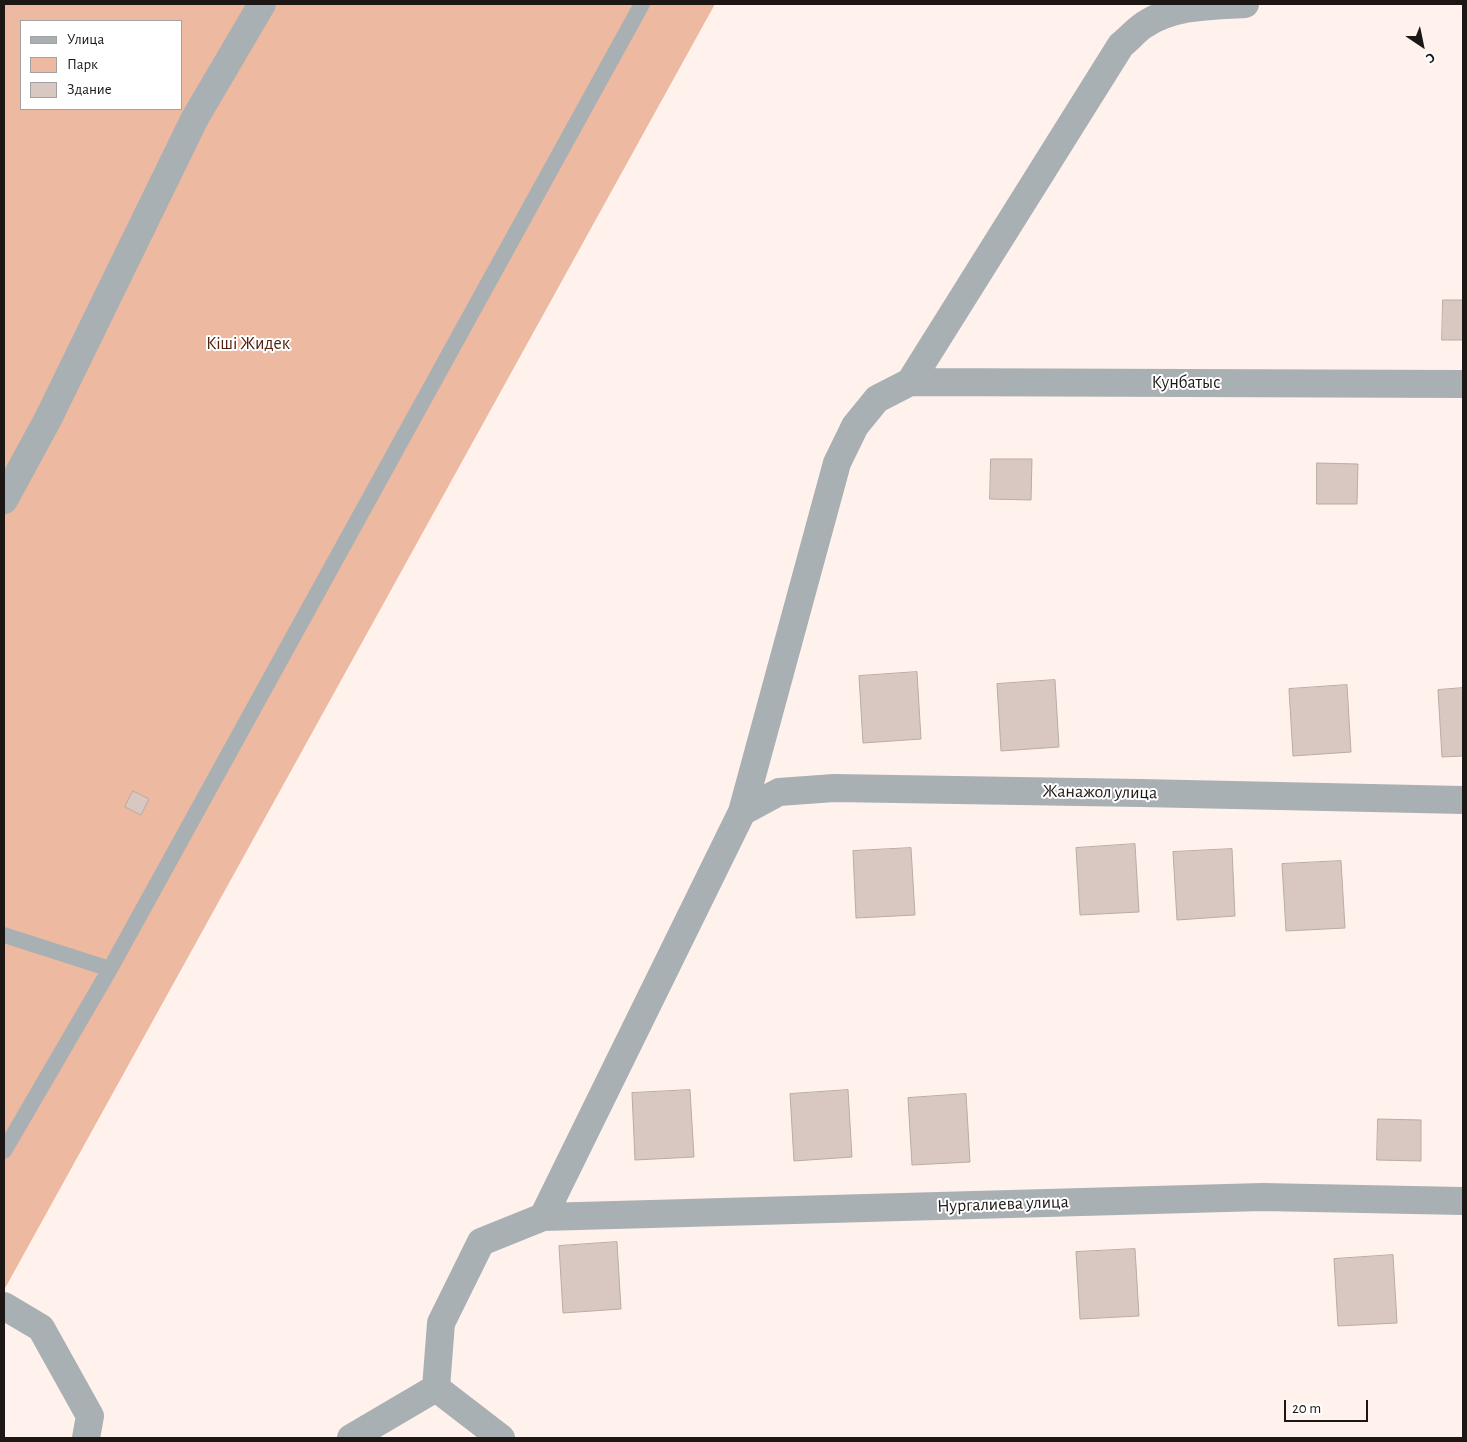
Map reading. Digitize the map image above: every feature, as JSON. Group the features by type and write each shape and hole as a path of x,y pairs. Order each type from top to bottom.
{"street":[{"path":"4,500 48,419 196,118 262,4"},
{"path":"543,1218 742,812 837,463 855,426 877,399 910,382 1121,45 1145,24 1178,10 1202,6 1245,4"},
{"name":"Кунбатыс","path":"910,382 1463,384"},
{"name":"Жанажол улица","path":"742,812 779,792 834,788 1141,792 1463,800"},
{"name":"Нургалиева улица","path":"436,1388 442,1323 481,1242 543,1218 1262,1197 1463,1201"},
{"path":"4,1306 41,1328 90,1416 86,1438"},
{"path":"351,1438 436,1388 501,1438"}],"lane":[{"path":"4,1151 110,969 642,4"},
{"path":"4,935 110,969"}],"green space":[{"name":"Кіші Жидек","path":"4,4 715,4 4,1290"}],"building":[{"path":"1443,300 1463,300 1463,340 1442,340"},
{"path":"991,459 1032,459 1031,500 990,499"},
{"path":"1317,463 1358,464 1357,504 1317,504"},
{"path":"917,672 921,739 863,743 859,676"},
{"path":"1055,680 1059,747 1001,751 997,684"},
{"path":"1347,685 1351,752 1293,756 1289,689"},
{"path":"1463,688 1463,756 1442,757 1438,690"},
{"path":"133,791 149,799 141,815 125,807"},
{"path":"1135,844 1139,912 1080,915 1076,848"},
{"path":"911,848 915,915 856,918 853,851"},
{"path":"1232,849 1235,916 1177,920 1173,852"},
{"path":"1341,861 1345,928 1286,931 1282,864"},
{"path":"690,1090 694,1157 635,1160 632,1093"},
{"path":"848,1090 852,1157 794,1161 790,1094"},
{"path":"966,1094 970,1162 912,1165 908,1098"},
{"path":"1378,1119 1421,1120 1421,1161 1377,1160"},
{"path":"617,1242 621,1309 563,1313 559,1246"},
{"path":"1135,1249 1139,1316 1080,1319 1076,1252"},
{"path":"1393,1255 1397,1323 1338,1326 1334,1259"}]}
